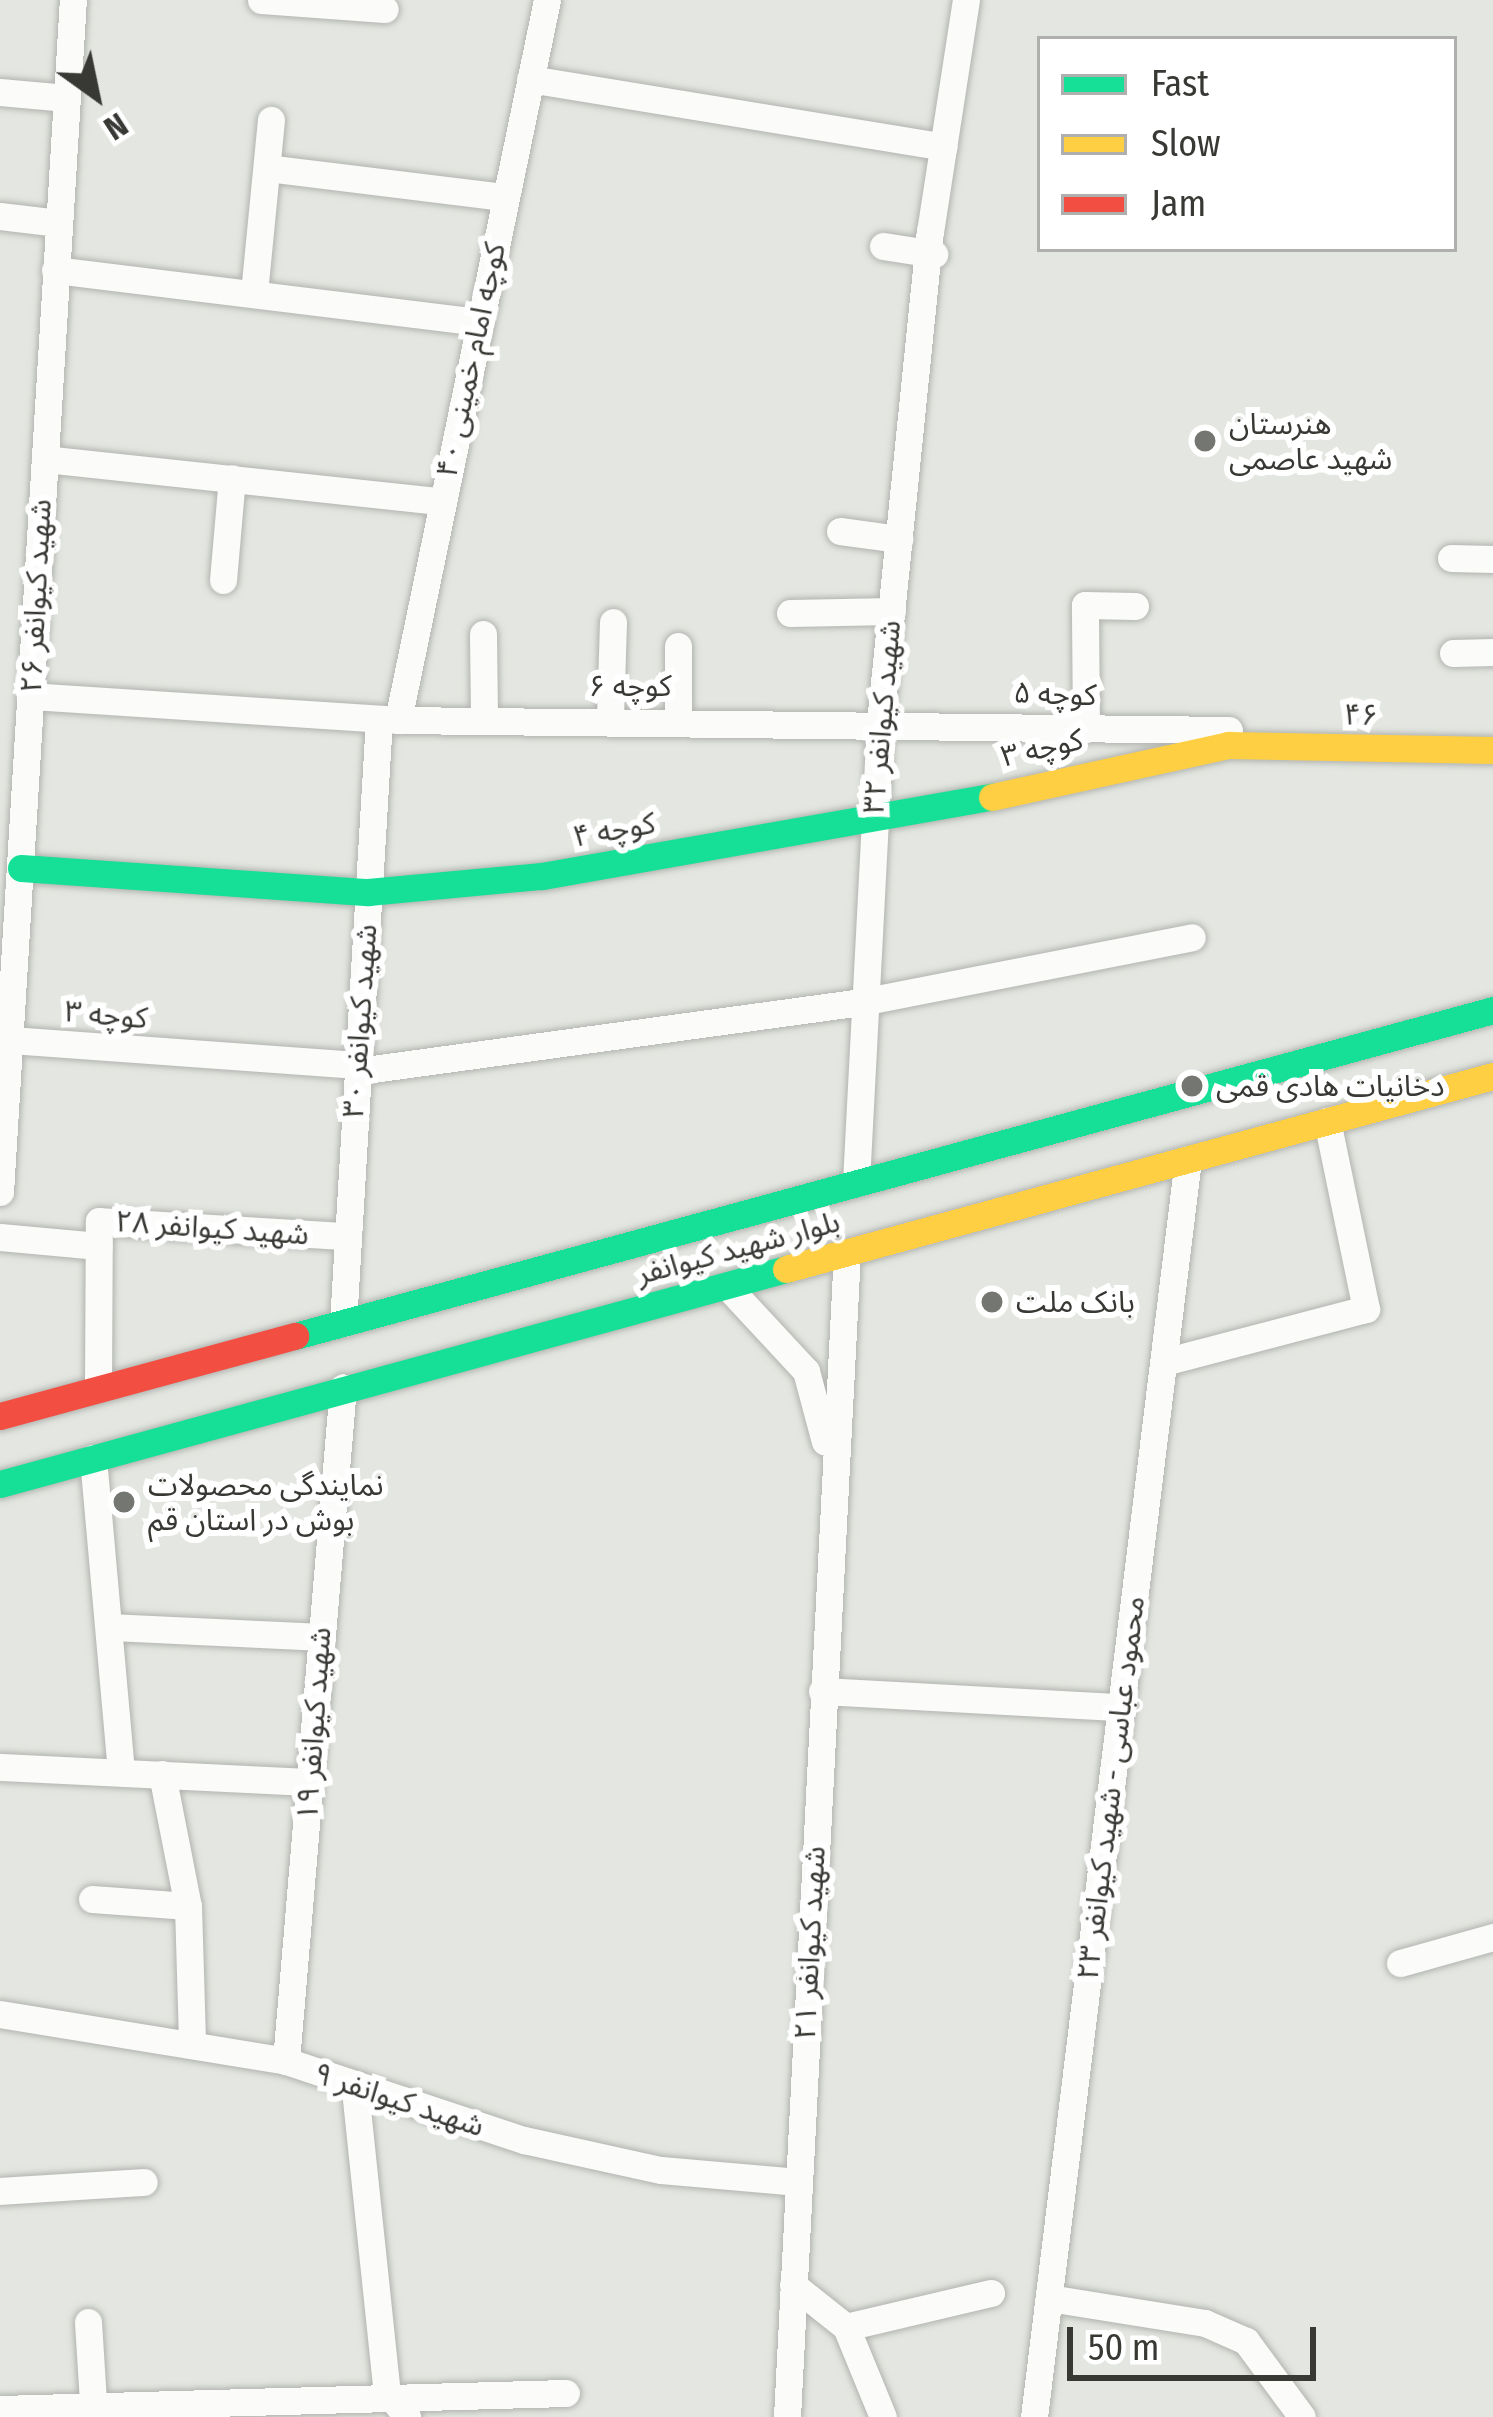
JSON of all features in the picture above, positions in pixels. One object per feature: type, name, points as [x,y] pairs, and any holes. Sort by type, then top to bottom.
[{"type":"main road","name":"کوچه ۳","points":[[871,823],[1173,741],[1229,738]]},
{"type":"main road","name":"۴۶","points":[[1229,738],[1493,749]]},
{"type":"main road","name":"کوچه ۴","points":[[368,892],[542,876],[871,823]]},
{"type":"main road","points":[[21,868],[368,892]]},
{"type":"main road","name":"بلوار شهید کیوانفر","points":[[0,1416],[1493,1010]]},
{"type":"main road","name":"بلوار شهید کیوانفر","points":[[0,1484],[1493,1076]]},
{"type":"street","name":"شهید کیوانفر ۲۶","points":[[0,1192],[73,0]]},
{"type":"street","points":[[261,0],[385,15]]},
{"type":"street","name":"کوچه امام خمینی ۴۰","points":[[388,719],[440,501],[547,0]]},
{"type":"street","name":"شهید کیوانفر ۳۲","points":[[856,1182],[871,823],[880,722],[943,147],[966,0]]},
{"type":"street","points":[[530,79],[943,147]]},
{"type":"street","points":[[0,92],[67,98]]},
{"type":"street","points":[[254,293],[271,120]]},
{"type":"street","points":[[267,168],[504,197]]},
{"type":"street","points":[[0,216],[58,223]]},
{"type":"street","points":[[883,246],[934,254]]},
{"type":"street","points":[[55,270],[479,322]]},
{"type":"street","points":[[44,458],[440,501]]},
{"type":"street","points":[[224,580],[232,478]]},
{"type":"street","points":[[840,531],[899,539]]},
{"type":"street","points":[[1451,558],[1493,559]]},
{"type":"street","points":[[1086,728],[1085,605],[1135,606]]},
{"type":"street","points":[[790,613],[892,611]]},
{"type":"street","points":[[610,718],[613,622]]},
{"type":"street","points":[[484,634],[484,719]]},
{"type":"street","points":[[678,646],[678,719]]},
{"type":"street","points":[[1453,653],[1493,652]]},
{"type":"street","name":"کوچه ۶","points":[[30,696],[388,719],[880,722]]},
{"type":"street","name":"شهید کیوانفر ۳۰","points":[[343,1323],[368,892],[388,719]]},
{"type":"street","name":"کوچه ۵","points":[[880,722],[1086,728],[1173,741]]},
{"type":"street","points":[[358,1068],[862,1002],[1192,937]]},
{"type":"street","name":"کوچه ۳","points":[[10,1040],[358,1068]]},
{"type":"street","points":[[1164,1362],[1366,1310],[1327,1121]]},
{"type":"street","name":"محمود عباسی - شهید کیوانفر ۲۳","points":[[1034,2417],[1188,1159]]},
{"type":"street","name":"شهید کیوانفر ۲۸","points":[[98,1387],[100,1221],[346,1236]]},
{"type":"street","points":[[0,1237],[99,1246]]},
{"type":"street","name":"شهید کیوانفر ۲۱","points":[[787,2417],[832,1469],[847,1254]]},
{"type":"street","points":[[727,1286],[806,1371],[832,1469]]},
{"type":"street","name":"شهید کیوانفر ۱۹","points":[[286,2061],[343,1387]]},
{"type":"street","points":[[93,1458],[121,1772]]},
{"type":"street","points":[[111,1627],[320,1637]]},
{"type":"street","points":[[822,1691],[1121,1707]]},
{"type":"street","points":[[0,1767],[310,1782]]},
{"type":"street","points":[[162,1774],[188,1906],[192,2043]]},
{"type":"street","points":[[92,1899],[188,1906]]},
{"type":"street","points":[[1400,1963],[1493,1937]]},
{"type":"street","name":"شهید کیوانفر ۹","points":[[0,2014],[286,2061],[356,2090],[661,2170],[798,2182]]},
{"type":"street","points":[[356,2090],[387,2392],[407,2417]]},
{"type":"street","points":[[0,2191],[144,2182]]},
{"type":"street","points":[[794,2285],[846,2327],[883,2417]]},
{"type":"street","points":[[846,2327],[992,2293]]},
{"type":"street","points":[[1049,2298],[1205,2323],[1246,2341],[1302,2417]]},
{"type":"street","points":[[88,2322],[92,2401]]},
{"type":"street","points":[[0,2409],[92,2401],[331,2406],[387,2392],[566,2393]]},
{"type":"traffic: fast","points":[[21,868],[368,892],[542,876],[992,797]]},
{"type":"traffic: fast","points":[[295,1336],[1493,1010]]},
{"type":"traffic: fast","points":[[0,1484],[786,1269]]},
{"type":"traffic: slow","points":[[992,797],[1228,745],[1493,750]]},
{"type":"traffic: slow","points":[[786,1269],[1493,1076]]},
{"type":"traffic: jam","points":[[0,1416],[295,1336]]},
{"type":"place","name":"هنرستان شهید عاصمی","points":[[1205,441]]},
{"type":"place","name":"دخانیات هادی قمی","points":[[1192,1086]]},
{"type":"place","name":"بانک ملت","points":[[992,1302]]},
{"type":"place","name":"نمایندگی محصولات بوش در استان قم","points":[[124,1502]]}]
